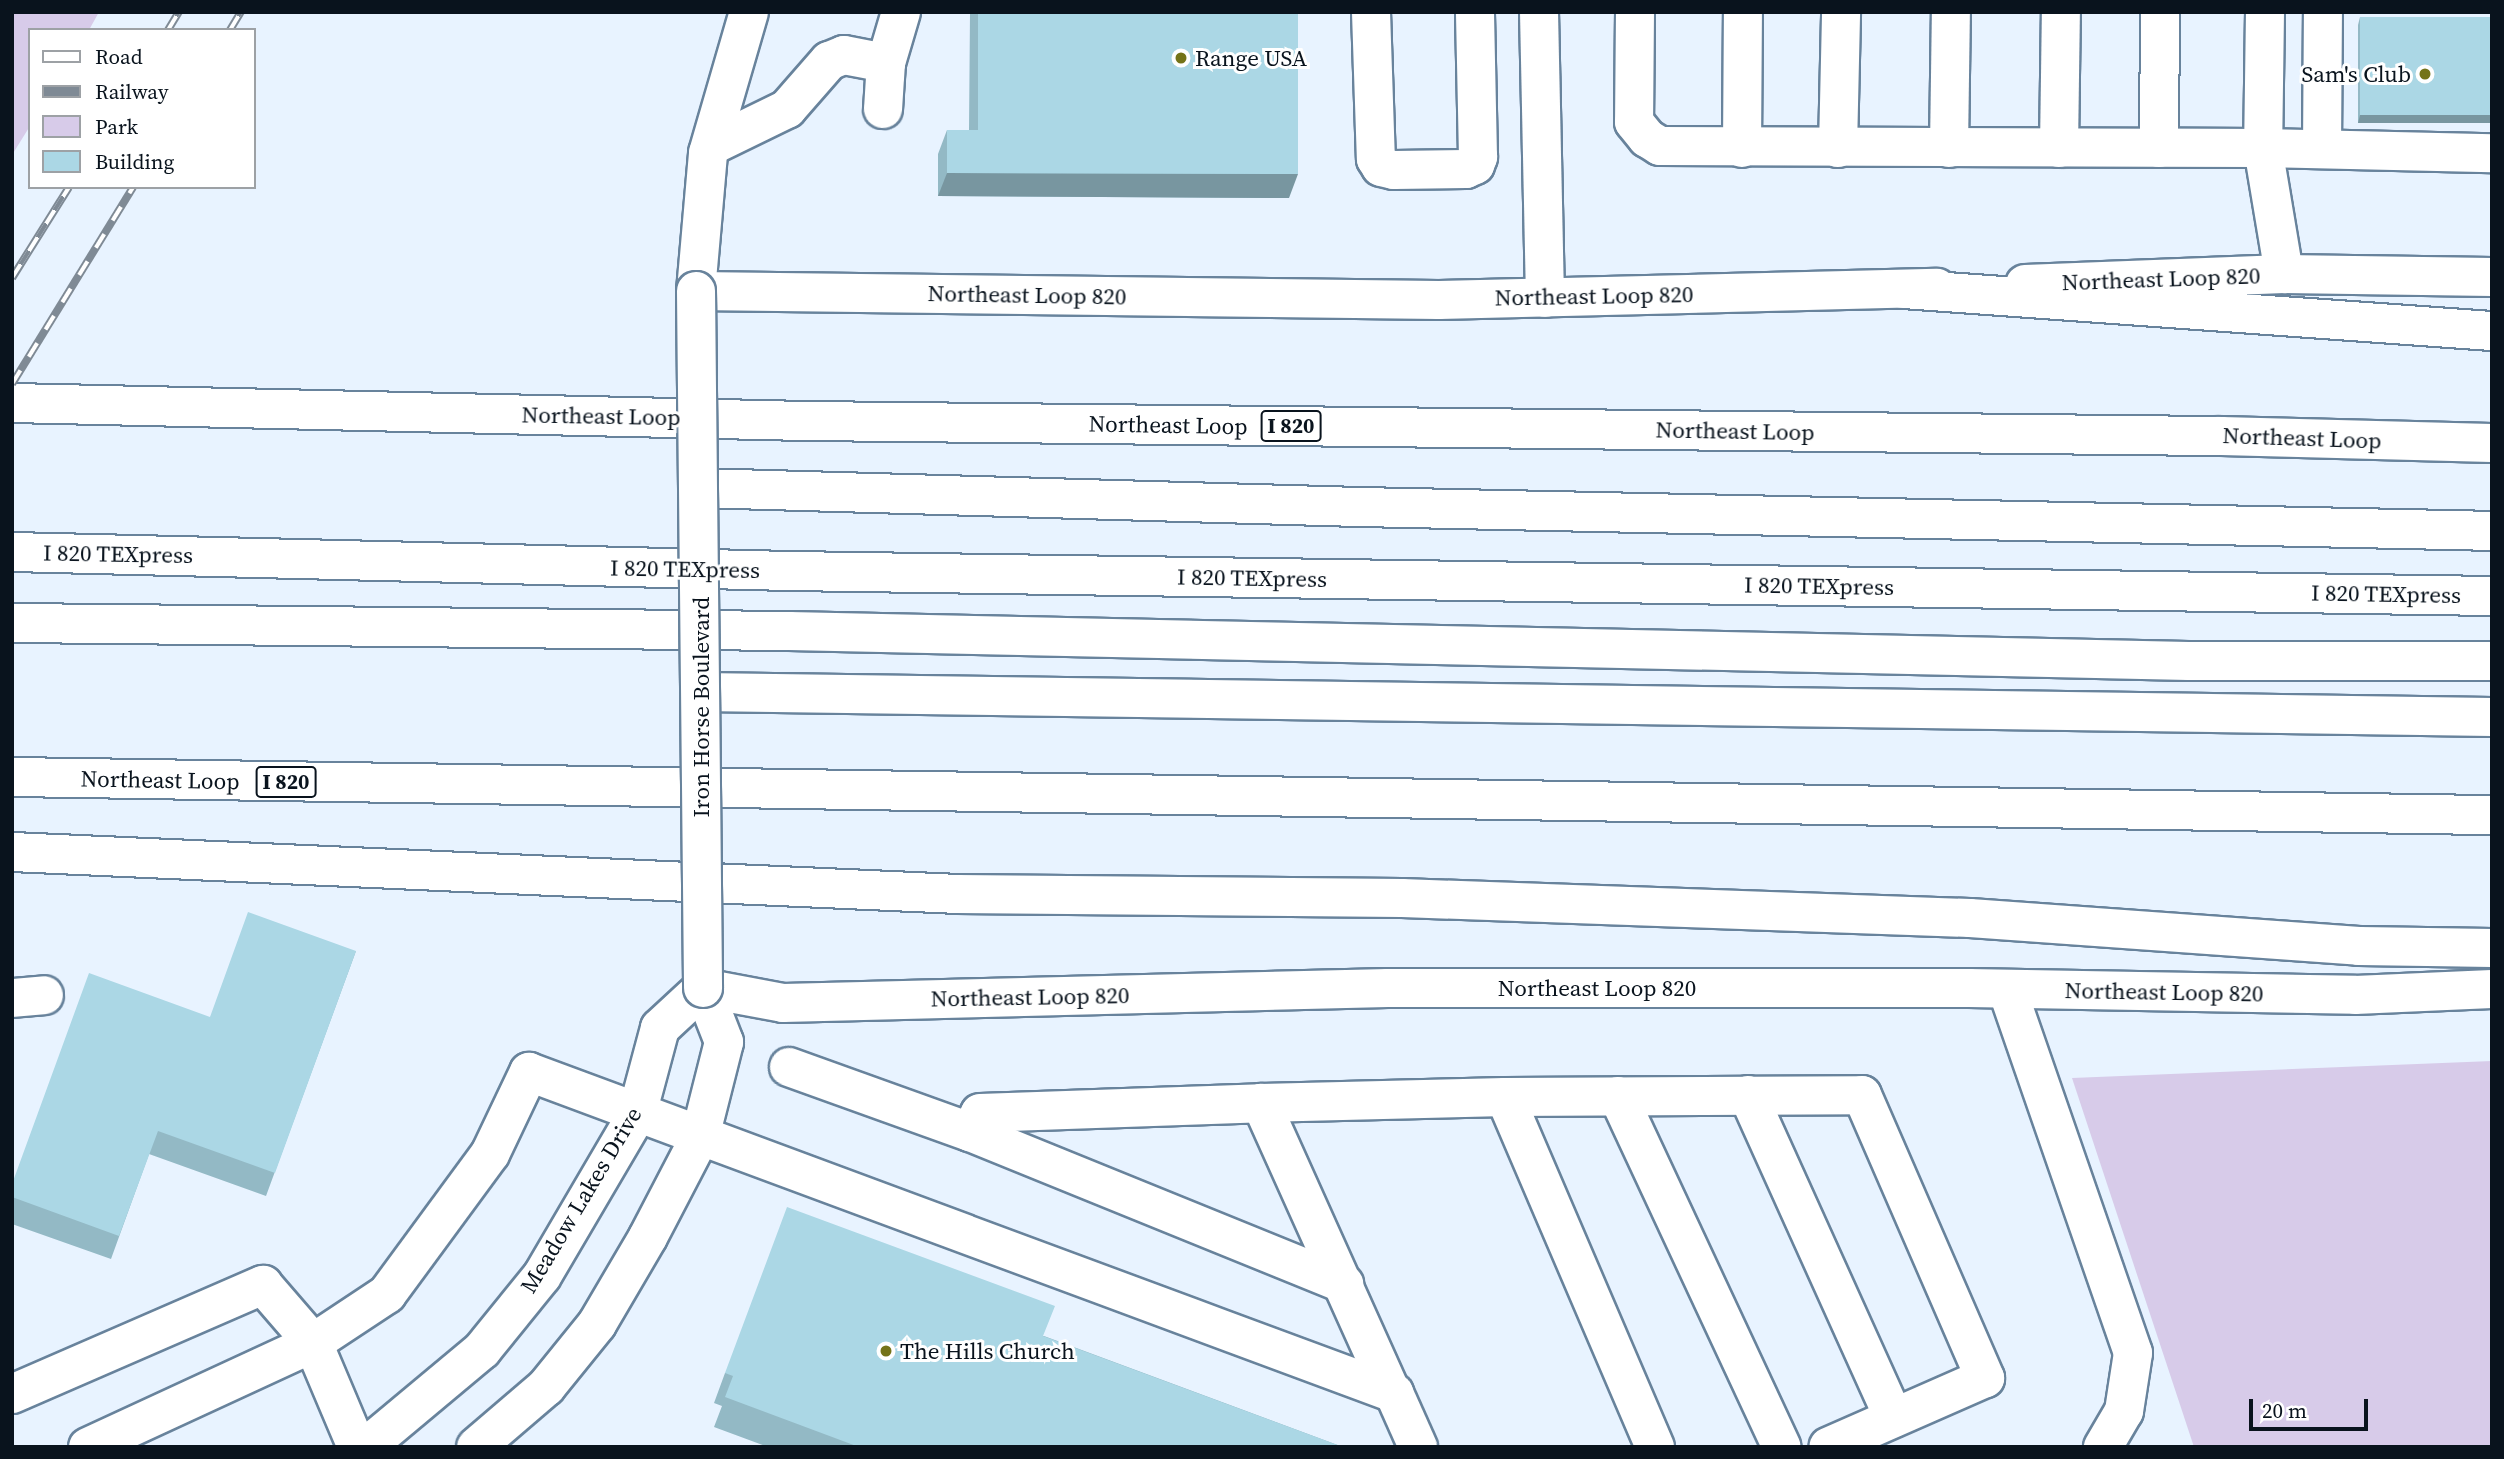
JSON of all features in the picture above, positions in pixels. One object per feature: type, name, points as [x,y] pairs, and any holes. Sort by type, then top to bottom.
[{"type":"main road","name":"Iron Horse Boulevard","points":[[703,988],[696,291],[708,153],[748,12]]},
{"type":"main road","points":[[883,110],[886,64],[901,12]]},
{"type":"main road","points":[[1371,12],[1376,159],[1381,167],[1394,170],[1466,169],[1475,165],[1478,157],[1475,12]]},
{"type":"main road","points":[[1539,12],[1545,298]]},
{"type":"main road","points":[[1635,12],[1634,122],[1647,138],[1660,146],[2263,148],[2492,153]]},
{"type":"main road","points":[[1742,148],[1743,12]]},
{"type":"main road","points":[[1838,148],[1841,12]]},
{"type":"main road","points":[[1949,148],[1951,12]]},
{"type":"main road","points":[[2059,148],[2061,12]]},
{"type":"main road","points":[[2159,148],[2160,12]]},
{"type":"main road","points":[[2265,12],[2263,148],[2284,274]]},
{"type":"main road","points":[[2322,149],[2323,12]]},
{"type":"main road","points":[[711,146],[787,109],[829,61],[844,55],[886,64]]},
{"type":"main road","name":"Northeast Loop 820","points":[[696,291],[1438,300],[1904,289],[2284,274],[2492,277]]},
{"type":"main road","points":[[1904,289],[2492,331]]},
{"type":"main road","name":"Northeast Loop","points":[[12,403],[806,421],[2221,436],[2492,443]]},
{"type":"main road","points":[[699,488],[861,494],[2492,531]]},
{"type":"main road","name":"I 820 TEXpress","points":[[12,552],[817,572],[2492,596]]},
{"type":"main road","points":[[12,623],[789,631],[2189,661],[2492,661]]},
{"type":"main road","points":[[701,692],[2492,717]]},
{"type":"main road","name":"Northeast Loop","points":[[12,777],[2492,816]]},
{"type":"main road","points":[[12,852],[957,894],[1402,898],[1970,918],[2359,946],[2492,948]]},
{"type":"main road","points":[[476,1447],[546,1387],[597,1324],[648,1237],[700,1137],[724,1042],[703,988]]},
{"type":"main road","name":"Northeast Loop 820","points":[[703,988],[783,1003],[1388,988],[2007,989],[2355,995],[2492,989]]},
{"type":"main road","name":"Meadow Lakes Drive","points":[[366,1447],[482,1350],[542,1276],[637,1114],[660,1028],[703,988]]},
{"type":"main road","points":[[2007,989],[2133,1353],[2124,1410],[2103,1447]]},
{"type":"main road","points":[[789,1066],[971,1132],[1344,1284]]},
{"type":"main road","points":[[88,1447],[313,1343],[387,1294],[490,1154],[529,1072],[1391,1392]]},
{"type":"main road","points":[[1618,1096],[1782,1447]]},
{"type":"main road","points":[[1748,1096],[1894,1418]]},
{"type":"main road","points":[[971,1132],[980,1113],[1505,1097],[1862,1096],[1985,1378],[1828,1447]]},
{"type":"main road","points":[[1505,1097],[1655,1447]]},
{"type":"main road","points":[[1261,1103],[1418,1447]]},
{"type":"main road","points":[[12,1394],[263,1285],[313,1343],[357,1447]]},
{"type":"green space","points":[[12,12],[99,12],[90,28],[28,28],[28,129],[12,155]]},
{"type":"green space","points":[[2492,1061],[2492,1447],[2194,1447],[2072,1078]]},
{"type":"building","points":[[978,12],[1298,12],[1298,174],[947,173],[947,130],[978,130]]},
{"type":"building","name":"Sam's Club","points":[[2360,17],[2492,17],[2492,115],[2360,115]]},
{"type":"building","points":[[248,912],[356,951],[275,1173],[158,1131],[119,1236],[12,1197],[12,1184],[89,973],[210,1017]]},
{"type":"building","name":"The Hills Church","points":[[787,1207],[1055,1306],[1043,1336],[1343,1447],[859,1447],[725,1397],[733,1376],[725,1373]]},
{"type":"railway","points":[[169,28],[179,12]]},
{"type":"railway","points":[[231,28],[241,12]]},
{"type":"railway","points":[[12,278],[68,189]]},
{"type":"railway","points":[[12,384],[132,189]]},
{"type":"place","name":"Range USA","points":[[1181,58]]},
{"type":"place","name":"Sam's Club","points":[[2425,74]]},
{"type":"place","name":"The Hills Church","points":[[886,1351]]}]
